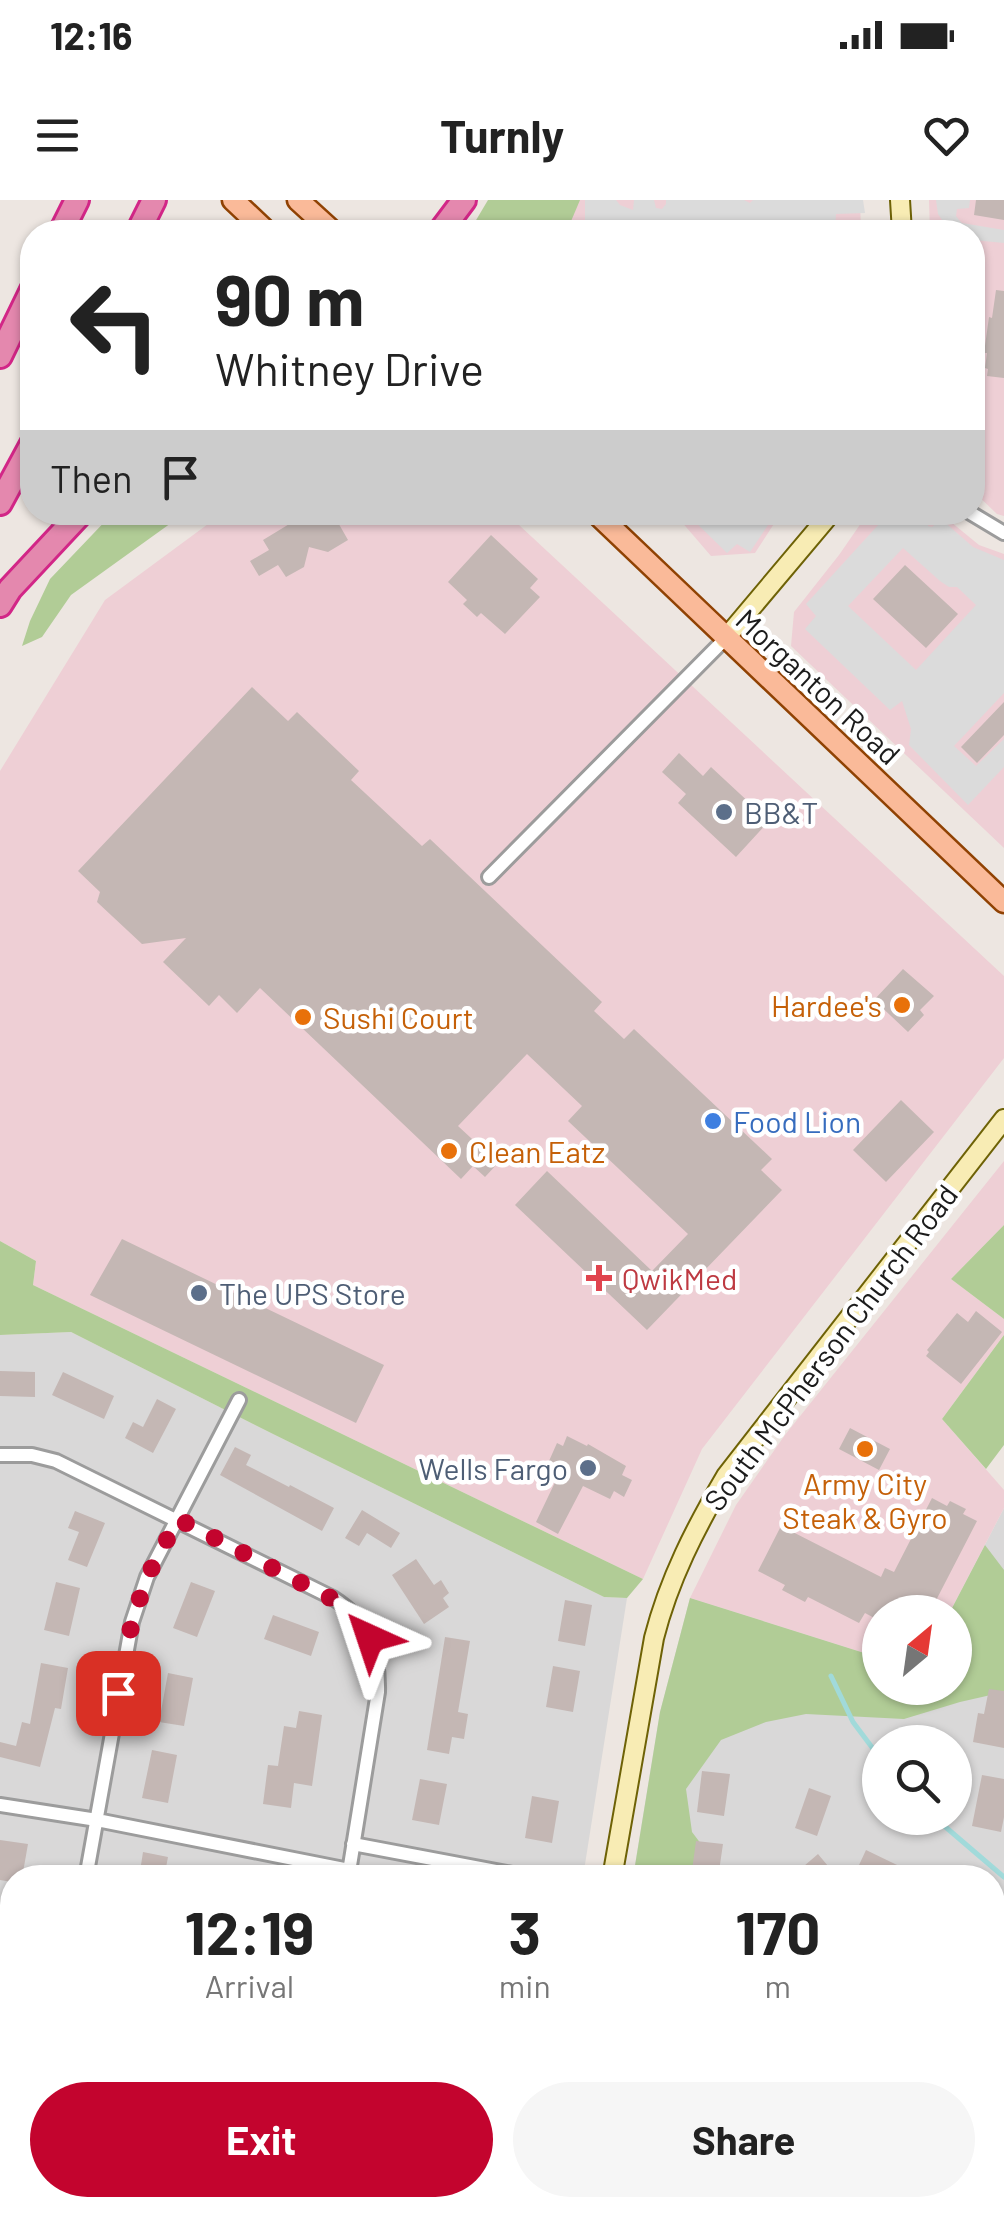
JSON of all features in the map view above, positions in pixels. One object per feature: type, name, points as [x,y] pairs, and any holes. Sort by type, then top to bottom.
[{"type":"highway","points":[[0,356],[20,315]]},
{"type":"highway","points":[[0,503],[20,466]]},
{"type":"highway","points":[[0,605],[70,525]]},
{"type":"main road","points":[[233,200],[254,220]]},
{"type":"main road","points":[[298,200],[319,220]]},
{"type":"main road","name":"Morganton Road","points":[[608,525],[1004,902]]},
{"type":"main road","points":[[725,639],[821,525]]},
{"type":"main road","name":"South McPherson Church Road","points":[[614,1865],[654,1638],[662,1605],[683,1554],[726,1476],[1004,1119]]},
{"type":"street","points":[[489,876],[725,639]]},
{"type":"street","points":[[88,1865],[132,1622],[147,1577],[239,1400]]},
{"type":"street","points":[[0,1455],[32,1455],[56,1461],[332,1598],[365,1628],[379,1669],[378,1692],[350,1865]]},
{"type":"street","points":[[0,1805],[96,1820],[306,1865]]},
{"type":"street","points":[[353,1844],[464,1865]]},
{"type":"shaded area","points":[[571,200],[860,200],[861,220],[569,220]]},
{"type":"shaded area","points":[[585,200],[616,200],[633,210],[634,200],[654,200],[656,208],[662,209],[666,200],[863,200],[865,213],[836,214],[836,220],[585,220]]},
{"type":"shaded area","points":[[929,200],[1004,200],[1004,516],[985,502],[985,220],[930,220]]},
{"type":"shaded area","points":[[936,200],[970,200],[969,208],[957,209],[959,220],[942,220]]},
{"type":"shaded area","points":[[985,227],[1004,230],[1004,243],[985,241]]},
{"type":"shaded area","points":[[207,525],[519,525],[1004,976],[1004,1058],[702,1449],[643,1579],[33,1285],[36,1261],[0,1241],[0,771],[105,600]]},
{"type":"shaded area","points":[[684,525],[773,525],[755,553],[711,556]]},
{"type":"shaded area","points":[[698,525],[768,525],[750,552],[737,544],[727,553]]},
{"type":"shaded area","points":[[860,525],[955,525],[979,545],[1004,554],[1004,848],[791,646],[794,612]]},
{"type":"shaded area","points":[[878,525],[948,525],[973,547],[1004,560],[1004,693],[954,746],[976,766],[1004,739],[1004,767],[968,805],[909,745],[911,729],[902,701],[890,710],[805,629],[816,616],[806,604]],"holes":[[[903,548],[949,587],[957,587],[976,605],[916,670],[848,606]]]},
{"type":"shaded area","points":[[1004,1161],[1004,1225],[951,1279],[1004,1319],[1004,1335],[942,1419],[1004,1490],[1004,1508],[959,1595],[862,1595],[862,1652],[690,1598],[736,1505],[785,1435]]},
{"type":"shaded area","points":[[71,1332],[604,1597],[627,1598],[585,1865],[0,1865],[0,1335]]},
{"type":"shaded area","points":[[1004,1508],[1004,1865],[635,1865],[660,1712],[690,1598],[862,1652],[862,1705],[972,1705],[972,1595],[959,1595]]},
{"type":"green space","points":[[488,200],[580,200],[572,220],[476,220]]},
{"type":"green space","points":[[102,525],[168,525],[71,595],[42,637],[22,646],[50,579]]},
{"type":"green space","points":[[1004,1225],[1004,1319],[951,1279]]},
{"type":"green space","points":[[0,1241],[36,1261],[33,1285],[643,1579],[627,1598],[604,1597],[71,1332],[0,1335]]},
{"type":"green space","points":[[1004,1335],[1004,1445],[986,1469],[942,1419]]},
{"type":"green space","points":[[985,1545],[1004,1570],[1004,1692],[972,1699],[972,1595],[959,1595]]},
{"type":"green space","points":[[690,1598],[862,1652],[862,1705],[950,1705],[904,1719],[806,1714],[766,1722],[721,1740],[686,1789],[692,1832],[717,1865],[635,1865],[660,1712]]},
{"type":"building","points":[[976,200],[1004,200],[1004,220],[974,215]]},
{"type":"building","points":[[996,290],[1004,291],[1004,378],[987,376],[985,368],[989,317],[992,318]]},
{"type":"building","points":[[288,525],[339,525],[348,540],[328,552],[309,547],[304,567],[286,577],[278,565],[259,576],[250,561],[269,550],[263,540]]},
{"type":"building","points":[[491,535],[538,579],[530,588],[540,597],[505,634],[481,613],[477,617],[463,604],[467,600],[448,582]]},
{"type":"building","points":[[905,565],[958,614],[926,648],[873,599]]},
{"type":"building","points":[[252,687],[288,721],[297,712],[359,771],[351,780],[422,846],[430,839],[602,1002],[594,1011],[624,1039],[634,1029],[772,1159],[761,1170],[782,1190],[647,1330],[515,1205],[547,1171],[652,1271],[688,1234],[568,1121],[582,1106],[527,1054],[458,1126],[498,1163],[485,1177],[473,1166],[461,1179],[260,988],[237,1013],[219,995],[209,1006],[163,962],[186,938],[142,944],[97,902],[100,892],[78,871]]},
{"type":"building","points":[[1004,702],[1004,735],[977,763],[961,747]]},
{"type":"building","name":"BB&T","points":[[679,753],[703,776],[711,767],[769,821],[736,857],[678,803],[686,794],[662,772]]},
{"type":"building","name":"Hardee's","points":[[903,969],[934,996],[920,1010],[924,1015],[908,1032],[874,1000]]},
{"type":"building","points":[[901,1100],[934,1132],[886,1182],[853,1150]]},
{"type":"building","points":[[122,1239],[384,1365],[356,1423],[90,1295]]},
{"type":"building","points":[[976,1311],[1002,1332],[961,1384],[926,1356],[927,1350],[957,1313],[968,1322]]},
{"type":"building","points":[[0,1371],[35,1372],[35,1397],[0,1396]]},
{"type":"building","points":[[63,1372],[114,1396],[104,1419],[52,1395]]},
{"type":"building","points":[[157,1399],[176,1409],[153,1453],[125,1438],[133,1422],[143,1427]]},
{"type":"building","name":"Army City Steak & Gyro","points":[[850,1428],[890,1449],[879,1470],[839,1449]]},
{"type":"building","name":"Wells Fargo","points":[[567,1436],[626,1466],[622,1475],[632,1480],[624,1497],[614,1491],[610,1499],[583,1486],[558,1534],[536,1522],[559,1474],[551,1470],[554,1463],[549,1461],[557,1443],[563,1446]]},
{"type":"building","points":[[235,1447],[251,1455],[246,1465],[334,1508],[322,1531],[220,1475]]},
{"type":"building","points":[[932,1498],[966,1509],[963,1514],[977,1521],[939,1595],[862,1595],[859,1623],[808,1597],[805,1602],[782,1590],[785,1585],[758,1571],[781,1526],[881,1577],[885,1568],[894,1572]]},
{"type":"building","points":[[362,1510],[400,1533],[391,1548],[367,1533],[359,1546],[345,1538]]},
{"type":"building","points":[[75,1511],[105,1523],[87,1567],[68,1560],[79,1532],[68,1528]]},
{"type":"building","points":[[416,1559],[434,1585],[441,1580],[449,1593],[443,1598],[449,1607],[424,1624],[392,1575]]},
{"type":"building","points":[[56,1582],[80,1588],[69,1636],[44,1630]]},
{"type":"building","points":[[191,1582],[215,1591],[197,1637],[173,1628]]},
{"type":"building","points":[[565,1600],[592,1605],[585,1646],[558,1641]]},
{"type":"building","points":[[273,1615],[319,1632],[311,1656],[264,1639]]},
{"type":"building","points":[[445,1637],[470,1641],[458,1712],[468,1714],[464,1739],[452,1737],[449,1754],[427,1750]]},
{"type":"building","points":[[41,1663],[68,1668],[61,1709],[55,1708],[40,1767],[0,1757],[0,1742],[16,1746],[22,1722],[30,1724]]},
{"type":"building","points":[[553,1666],[580,1671],[573,1712],[546,1707]]},
{"type":"building","points":[[168,1673],[193,1678],[184,1726],[159,1722]]},
{"type":"building","points":[[989,1689],[1004,1691],[1004,1748],[973,1742],[978,1713],[984,1714]]},
{"type":"building","points":[[299,1711],[322,1715],[312,1786],[294,1783],[291,1808],[263,1804],[268,1765],[278,1766],[284,1726],[296,1728]]},
{"type":"building","points":[[152,1750],[177,1755],[168,1803],[142,1798]]},
{"type":"building","points":[[702,1771],[730,1774],[724,1816],[697,1812]]},
{"type":"building","points":[[982,1775],[1004,1779],[1001,1832],[972,1826]]},
{"type":"building","points":[[420,1779],[447,1784],[439,1825],[412,1820]]},
{"type":"building","points":[[809,1788],[831,1796],[817,1836],[795,1828]]},
{"type":"building","points":[[532,1796],[559,1801],[552,1843],[525,1838]]},
{"type":"building","points":[[0,1840],[28,1844],[24,1865],[0,1865]]},
{"type":"building","points":[[696,1841],[723,1844],[720,1865],[693,1865]]},
{"type":"building","points":[[866,1850],[897,1865],[859,1865]]},
{"type":"building","points":[[143,1852],[168,1857],[166,1865],[141,1865]]},
{"type":"building","points":[[818,1854],[827,1865],[805,1865]]},
{"type":"waterway","points":[[831,1676],[862,1734]]},
{"type":"waterway","points":[[955,1835],[990,1865]]},
{"type":"place","name":"BB&T","points":[[724,812]]},
{"type":"place","name":"Hardee's","points":[[902,1005]]},
{"type":"place","name":"Sushi Court","points":[[303,1017]]},
{"type":"place","name":"Food Lion","points":[[713,1121]]},
{"type":"place","name":"Clean Eatz","points":[[449,1151]]},
{"type":"place","name":"QwikMed","points":[[599,1278]]},
{"type":"place","name":"The UPS Store","points":[[199,1293]]},
{"type":"place","name":"Army City Steak & Gyro","points":[[865,1449]]},
{"type":"place","name":"Wells Fargo","points":[[588,1468]]},
{"type":"route","points":[[118,1693],[132,1622],[147,1577],[178,1519],[342,1604],[370,1638]]}]
